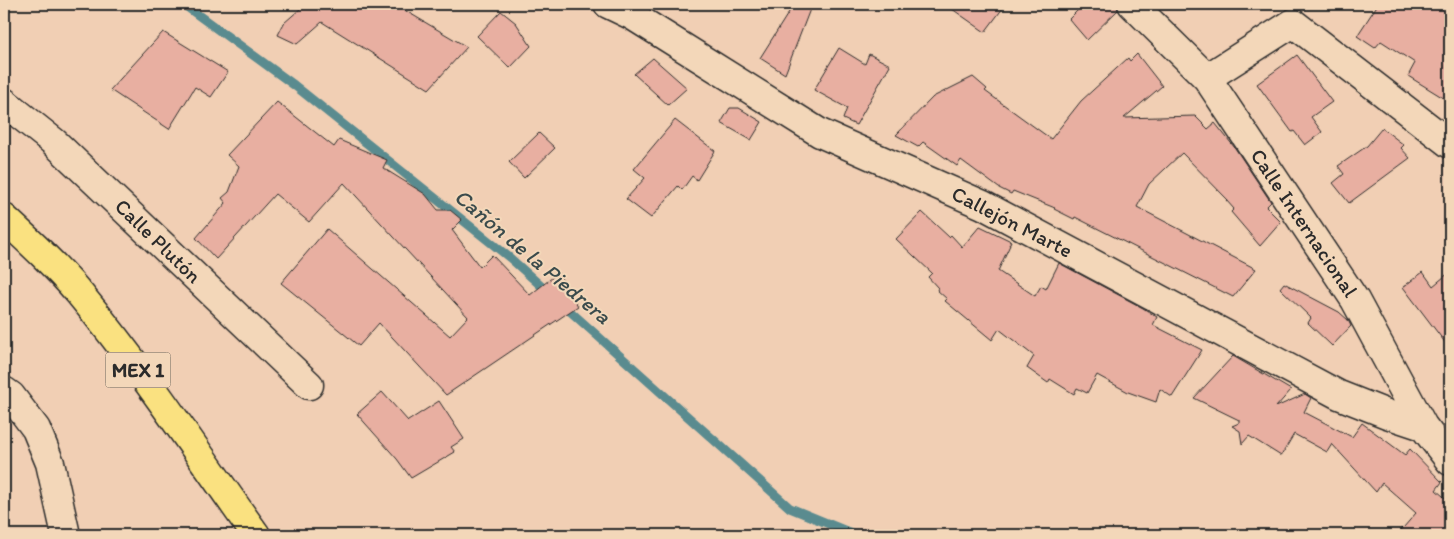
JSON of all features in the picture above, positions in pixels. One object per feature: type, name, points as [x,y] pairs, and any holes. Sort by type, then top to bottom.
[{"type":"main road","name":"MEX 1","points":[[4,218],[33,245],[77,292],[116,340],[256,535]]},
{"type":"street","name":"Callejón Marte","points":[[608,4],[633,16],[820,133],[983,205],[1339,395],[1423,426]]},
{"type":"street","name":"Calle Internacional","points":[[1132,4],[1207,78],[1355,300],[1423,426],[1450,461]]},
{"type":"street","points":[[1207,78],[1291,13],[1450,144]]},
{"type":"street","name":"Calle Plutón","points":[[4,102],[54,142],[310,385]]},
{"type":"street","points":[[4,391],[12,396],[36,429],[50,463],[66,535]]},
{"type":"building","points":[[293,4],[394,4],[467,47],[429,89],[322,22],[297,44],[278,35],[284,23],[300,9]]},
{"type":"building","points":[[794,4],[812,4],[785,74],[760,58]]},
{"type":"building","points":[[945,4],[1006,4],[985,32]]},
{"type":"building","points":[[1084,4],[1117,4],[1118,10],[1087,40],[1069,19]]},
{"type":"building","points":[[1378,4],[1436,4],[1450,14],[1450,102],[1408,76],[1415,63],[1381,41],[1375,48],[1357,36]]},
{"type":"building","points":[[501,11],[516,23],[531,46],[510,68],[477,36]]},
{"type":"building","points":[[163,32],[228,72],[211,97],[195,87],[169,129],[110,90]]},
{"type":"building","points":[[839,48],[865,64],[869,54],[890,65],[856,125],[843,119],[847,108],[814,90]]},
{"type":"building","points":[[1137,54],[1162,86],[1124,118],[1195,116],[1208,129],[1215,123],[1235,148],[1271,202],[1266,207],[1281,222],[1260,246],[1231,212],[1234,209],[1227,199],[1182,153],[1149,184],[1137,207],[1256,269],[1233,297],[1075,217],[1074,219],[1055,208],[1013,191],[1011,194],[999,188],[961,160],[957,166],[923,142],[918,147],[896,135],[933,97],[973,77],[987,89],[985,91],[1051,139],[1081,101],[1128,58],[1130,61]]},
{"type":"building","points":[[1297,55],[1332,102],[1311,117],[1322,132],[1305,145],[1294,131],[1292,132],[1257,84]]},
{"type":"building","points":[[653,58],[687,88],[668,105],[634,74]]},
{"type":"building","points":[[277,102],[334,147],[339,140],[387,160],[383,168],[425,194],[438,210],[450,210],[462,220],[452,230],[480,267],[492,255],[530,295],[558,273],[578,306],[446,395],[379,323],[359,346],[281,283],[327,229],[450,336],[468,317],[344,183],[309,222],[275,194],[216,259],[196,238],[226,203],[222,198],[229,192],[239,166],[227,155]]},
{"type":"building","points":[[730,108],[739,108],[762,122],[751,140],[721,123]]},
{"type":"building","points":[[675,120],[715,151],[697,180],[692,176],[682,190],[678,186],[651,218],[626,199],[645,178],[634,169]]},
{"type":"building","points":[[1382,128],[1404,145],[1401,148],[1410,158],[1349,203],[1333,183],[1344,174],[1338,166],[1367,146]]},
{"type":"building","points":[[539,133],[555,148],[524,178],[509,162]]},
{"type":"building","points":[[922,212],[949,237],[951,235],[962,247],[980,226],[1011,241],[998,271],[1035,296],[1041,286],[1046,289],[1059,263],[1143,308],[1157,317],[1153,325],[1202,350],[1172,397],[1160,389],[1156,402],[1128,392],[1097,375],[1087,393],[1077,388],[1074,394],[1050,379],[1048,383],[1027,368],[1034,356],[999,329],[992,340],[945,301],[947,299],[937,290],[938,288],[928,277],[932,273],[896,239]]},
{"type":"building","points":[[1423,272],[1433,286],[1450,272],[1450,349],[1403,287]]},
{"type":"building","points":[[1284,283],[1339,312],[1348,320],[1351,326],[1332,346],[1308,323],[1311,318],[1280,288]]},
{"type":"building","points":[[1233,356],[1291,390],[1276,407],[1305,394],[1311,398],[1304,412],[1352,437],[1362,423],[1405,455],[1410,449],[1442,482],[1436,490],[1450,502],[1450,535],[1397,535],[1416,513],[1382,483],[1376,492],[1332,444],[1327,452],[1294,434],[1281,456],[1249,436],[1242,444],[1240,431],[1232,426],[1239,423],[1239,420],[1194,398]]},
{"type":"building","points":[[382,392],[408,421],[439,401],[464,439],[451,447],[455,452],[411,478],[397,459],[357,414]]},
{"type":"waterway","name":"Cañón de la Piedrera","points":[[183,4],[294,85],[510,258],[550,294]]},
{"type":"waterway","name":"Cañón de la Piedrera","points":[[562,304],[790,508],[856,535]]}]
